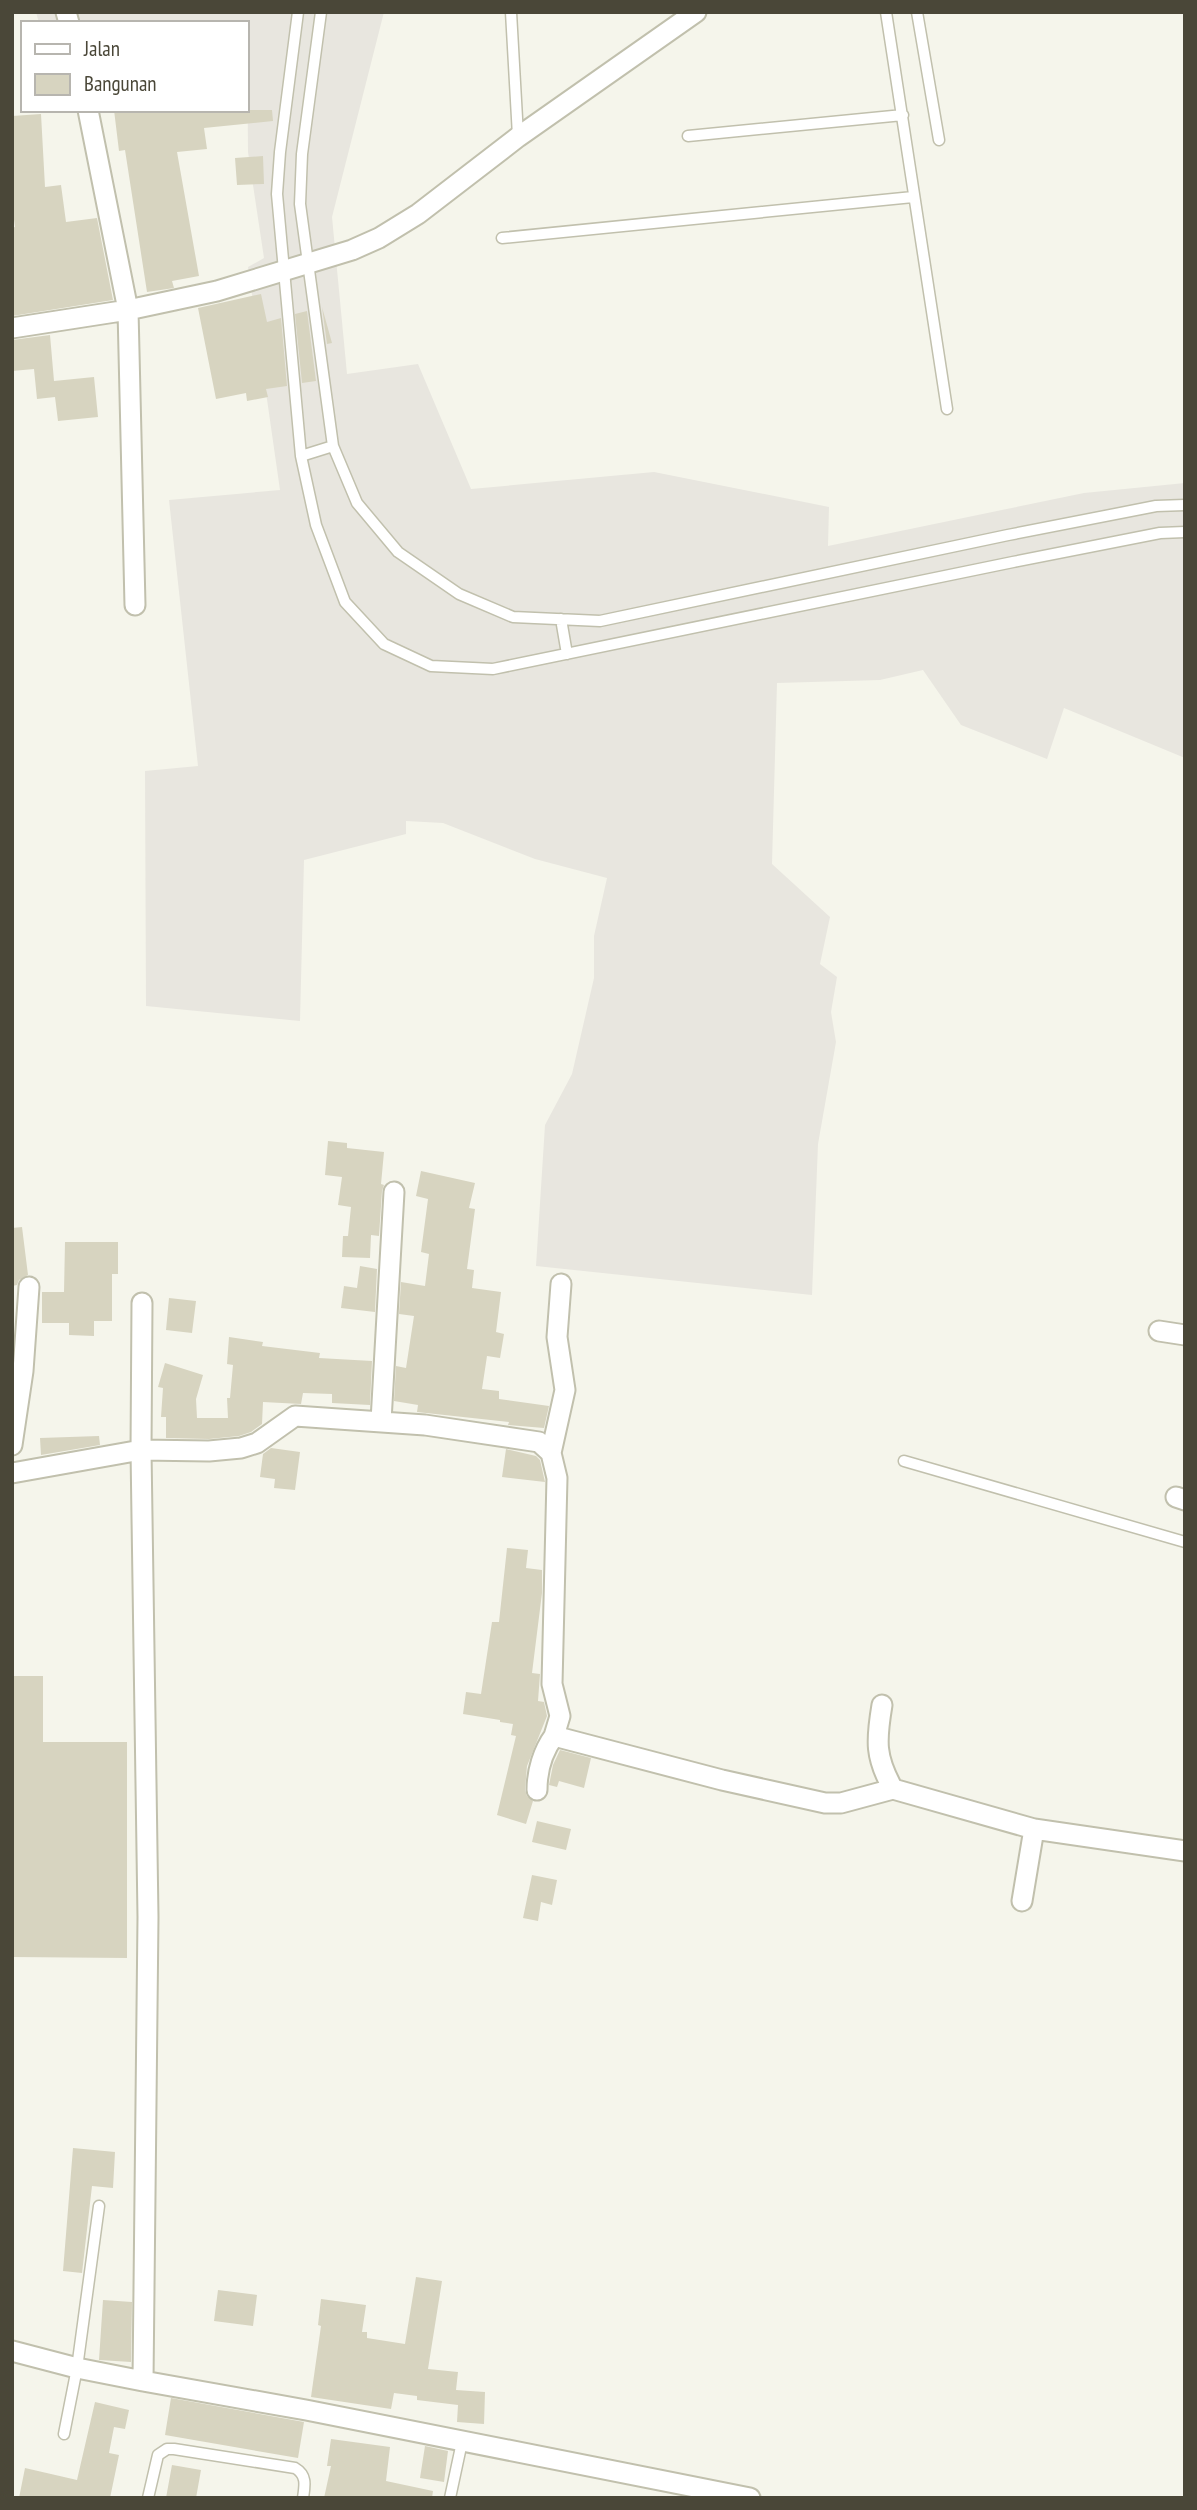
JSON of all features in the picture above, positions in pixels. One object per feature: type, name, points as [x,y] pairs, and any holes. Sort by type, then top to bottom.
[{"type":"street","points":[[12,328],[128,310],[217,291],[352,250],[418,214],[518,137],[696,12]]},
{"type":"street","points":[[88,112],[128,310],[135,605]]},
{"type":"street","points":[[381,1421],[394,1192]]},
{"type":"street","points":[[537,1790],[537,1779],[546,1748],[554,1735],[559,1716],[552,1684],[557,1478],[551,1453],[565,1390],[557,1337],[561,1284]]},
{"type":"street","points":[[12,1445],[23,1371],[29,1287]]},
{"type":"street","points":[[142,1303],[141,1450],[148,1917],[144,2381]]},
{"type":"street","points":[[1160,1331],[1185,1335]]},
{"type":"street","points":[[12,1473],[141,1450],[209,1451],[240,1448],[257,1443],[295,1416],[381,1421],[525,1439],[539,1442],[551,1453]]},
{"type":"street","points":[[882,1705],[876,1738],[878,1755],[892,1789]]},
{"type":"street","points":[[554,1735],[722,1780],[825,1803],[841,1803],[892,1789],[1034,1829],[1185,1851]]},
{"type":"street","points":[[1022,1901],[1034,1829]]},
{"type":"street","points":[[12,2351],[77,2368],[306,2410],[750,2498]]},
{"type":"lane","points":[[298,12],[277,194],[301,456],[316,525],[345,601],[384,644],[431,666],[493,669],[1013,562],[1160,533],[1185,532]]},
{"type":"lane","points":[[321,12],[300,204],[332,446],[357,503],[398,552],[459,594],[513,617],[600,621],[1008,535],[1156,506],[1185,505]]},
{"type":"lane","points":[[511,12],[518,137]]},
{"type":"lane","points":[[886,12],[947,409]]},
{"type":"lane","points":[[916,12],[939,140]]},
{"type":"lane","points":[[688,136],[903,115]]},
{"type":"lane","points":[[502,238],[913,197]]},
{"type":"lane","points":[[301,456],[332,446]]},
{"type":"lane","points":[[561,619],[567,654]]},
{"type":"lane","points":[[904,1461],[1185,1542]]},
{"type":"lane","points":[[64,2434],[77,2368],[99,2206]]},
{"type":"lane","points":[[450,2498],[461,2442]]},
{"type":"lane","points":[[148,2498],[158,2455],[166,2449],[174,2449],[295,2468],[304,2476],[303,2498]]},
{"type":"shaded area","points":[[36,12],[384,12],[332,217],[347,374],[418,364],[471,489],[654,472],[829,507],[828,546],[1084,493],[1185,483],[1185,758],[1064,708],[1047,759],[961,725],[923,670],[880,680],[777,683],[772,864],[830,917],[820,964],[837,977],[831,1012],[836,1042],[818,1144],[812,1295],[536,1266],[545,1125],[572,1074],[594,978],[594,936],[607,878],[535,859],[443,823],[406,821],[406,834],[304,860],[300,1021],[146,1006],[145,771],[198,766],[169,500],[280,490],[248,267],[264,258],[248,152],[248,21],[38,21]]},
{"type":"building","points":[[272,110],[273,121],[204,128],[207,149],[177,152],[199,276],[172,281],[174,288],[147,292],[125,150],[119,151],[114,112]]},
{"type":"building","points":[[41,114],[45,187],[61,185],[66,222],[97,218],[113,300],[12,316],[12,228],[15,227],[12,204],[12,116]]},
{"type":"building","points":[[263,156],[264,184],[237,185],[235,158]]},
{"type":"building","points":[[261,294],[267,322],[281,318],[287,386],[266,389],[268,397],[247,401],[246,393],[216,399],[198,308]]},
{"type":"building","points":[[322,307],[332,343],[327,344]]},
{"type":"building","points":[[307,311],[316,381],[302,383],[295,314]]},
{"type":"building","points":[[50,335],[54,381],[94,377],[98,417],[58,421],[55,397],[37,399],[34,369],[12,371],[12,340]]},
{"type":"building","points":[[328,1141],[347,1143],[347,1148],[384,1152],[379,1236],[371,1235],[370,1258],[342,1257],[343,1236],[348,1236],[351,1207],[338,1205],[342,1177],[325,1175]]},
{"type":"building","points":[[421,1171],[475,1183],[469,1208],[475,1209],[467,1269],[474,1270],[472,1288],[501,1292],[496,1332],[504,1334],[500,1358],[487,1356],[482,1389],[499,1391],[499,1399],[549,1406],[544,1428],[417,1412],[418,1405],[394,1401],[396,1366],[406,1368],[414,1316],[399,1314],[401,1282],[425,1286],[429,1254],[421,1252],[428,1199],[416,1196]]},
{"type":"building","points":[[22,1227],[28,1275],[12,1286],[12,1228]]},
{"type":"building","points":[[65,1242],[118,1242],[118,1274],[112,1274],[112,1321],[94,1321],[94,1336],[69,1335],[69,1323],[42,1323],[42,1292],[64,1292]]},
{"type":"building","points":[[360,1266],[377,1269],[375,1312],[341,1308],[344,1286],[357,1288]]},
{"type":"building","points":[[169,1298],[196,1301],[192,1333],[166,1330]]},
{"type":"building","points":[[229,1337],[263,1342],[262,1346],[320,1353],[319,1358],[372,1361],[370,1405],[332,1403],[332,1394],[303,1393],[301,1404],[263,1402],[262,1424],[239,1436],[209,1439],[166,1438],[166,1417],[161,1417],[163,1388],[158,1387],[165,1363],[203,1375],[196,1399],[197,1418],[228,1418],[227,1398],[230,1398],[233,1365],[227,1364]]},
{"type":"building","points":[[99,1436],[100,1445],[41,1455],[40,1438]]},
{"type":"building","points":[[271,1448],[300,1452],[295,1490],[274,1488],[275,1479],[260,1477],[263,1454]]},
{"type":"building","points":[[506,1449],[536,1456],[540,1460],[545,1482],[502,1477]]},
{"type":"building","points":[[507,1548],[528,1550],[526,1568],[542,1570],[542,1593],[532,1673],[540,1674],[538,1701],[544,1702],[547,1716],[527,1766],[525,1790],[533,1801],[526,1824],[497,1815],[516,1736],[511,1735],[513,1724],[463,1714],[466,1692],[481,1694],[492,1622],[499,1622]]},
{"type":"building","points":[[12,1676],[43,1676],[43,1742],[127,1742],[127,1958],[12,1957]]},
{"type":"building","points":[[560,1750],[591,1758],[584,1788],[559,1781],[557,1787],[549,1785],[553,1765]]},
{"type":"building","points":[[537,1821],[571,1829],[566,1850],[532,1842]]},
{"type":"building","points":[[532,1875],[557,1880],[552,1905],[541,1902],[538,1921],[523,1918]]},
{"type":"building","points":[[73,2148],[115,2152],[113,2188],[92,2186],[82,2273],[63,2271]]},
{"type":"building","points":[[416,2277],[442,2281],[428,2369],[458,2372],[456,2390],[485,2392],[484,2424],[457,2422],[458,2405],[417,2400],[417,2396],[394,2393],[391,2409],[311,2397],[321,2326],[318,2325],[321,2299],[366,2305],[362,2332],[367,2332],[367,2338],[405,2344]]},
{"type":"building","points":[[218,2290],[257,2295],[253,2326],[214,2321]]},
{"type":"building","points":[[103,2300],[132,2302],[131,2362],[99,2360]]},
{"type":"building","points":[[171,2398],[304,2422],[298,2458],[165,2435]]},
{"type":"building","points":[[95,2402],[129,2410],[125,2429],[114,2427],[109,2453],[119,2455],[110,2498],[19,2498],[25,2468],[77,2480]]},
{"type":"building","points":[[331,2439],[390,2447],[386,2481],[433,2491],[432,2498],[324,2498],[331,2466],[327,2466]]},
{"type":"building","points":[[425,2446],[448,2451],[444,2482],[420,2478]]},
{"type":"building","points":[[172,2465],[201,2470],[196,2498],[166,2498]]}]
